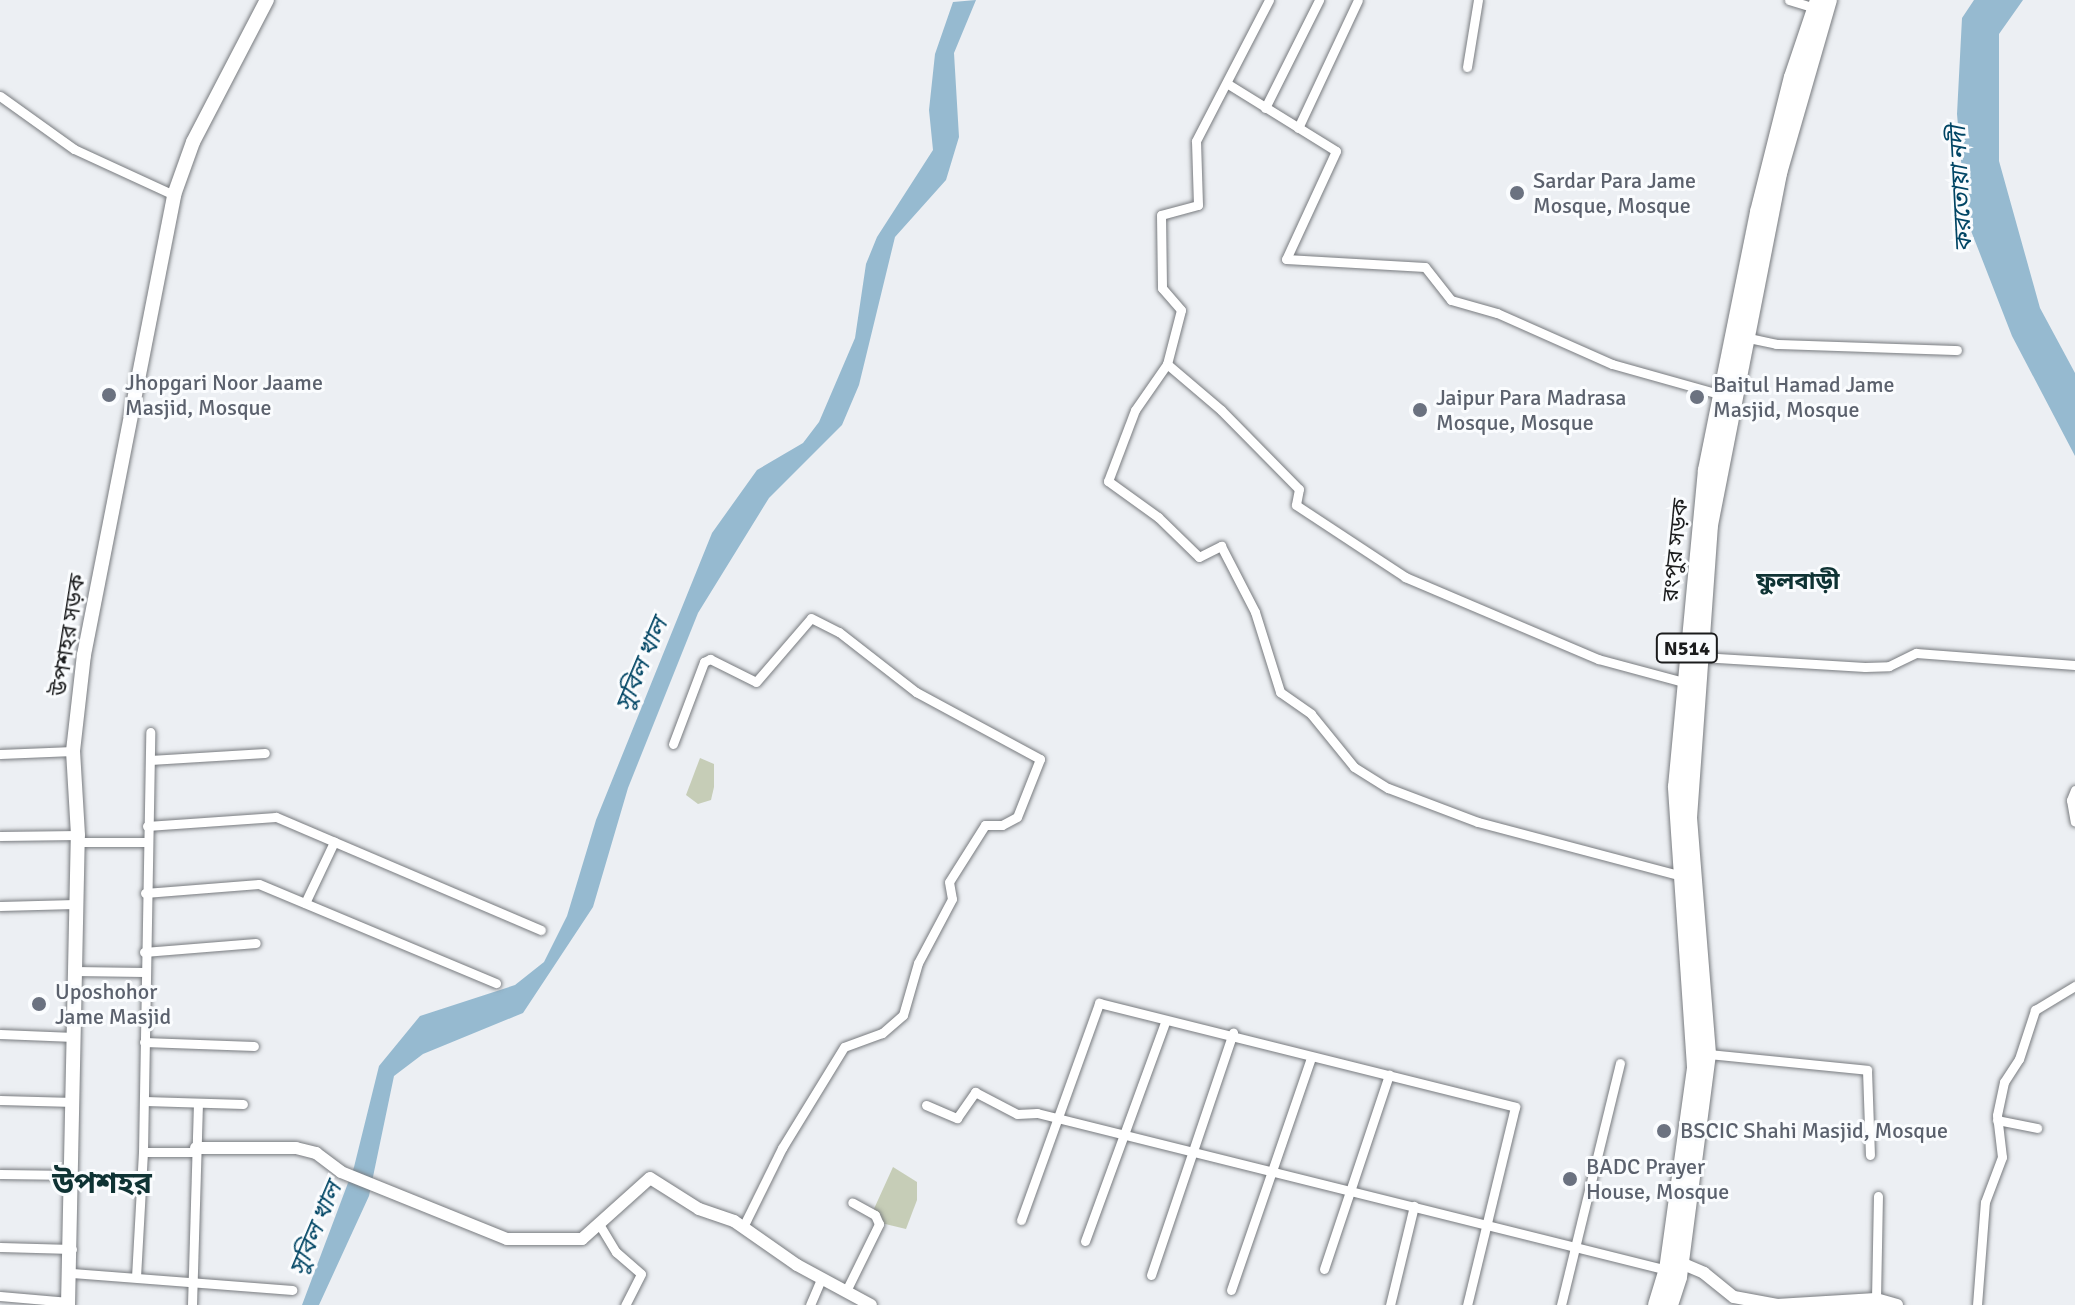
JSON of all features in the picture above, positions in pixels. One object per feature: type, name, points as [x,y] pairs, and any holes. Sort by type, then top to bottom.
[{"type":"highway","name":"রংপুর সড়ক","points":[[1656,1305],[1674,1267],[1708,1054],[1689,818],[1710,525],[1744,337],[1779,173],[1821,3]]},
{"type":"highway","name":"রংপুর সড়ক","points":[[1670,1305],[1695,1067],[1679,875],[1676,787],[1684,682],[1719,394],[1792,77],[1821,3]]},
{"type":"main road","name":"উপশহর সড়ক","points":[[68,1303],[72,1273],[78,839],[73,751],[84,655],[174,195],[206,115],[267,0]]},
{"type":"street","points":[[1269,0],[1196,141],[1198,205],[1161,215],[1162,288],[1181,310],[1167,364],[1135,410],[1108,481],[1158,517],[1199,557],[1221,546],[1255,612],[1280,692],[1311,714],[1354,767],[1388,788],[1478,822],[1679,875]]},
{"type":"street","points":[[1265,108],[1319,0]]},
{"type":"street","points":[[1298,128],[1358,0]]},
{"type":"street","points":[[1467,67],[1478,0]]},
{"type":"street","points":[[1789,0],[1821,3]]},
{"type":"street","points":[[1228,84],[1336,151],[1286,259],[1425,267],[1451,300],[1497,313],[1612,364],[1719,394]]},
{"type":"street","points":[[0,96],[74,149],[174,195]]},
{"type":"street","points":[[1744,337],[1776,344],[1957,350]]},
{"type":"street","points":[[1167,364],[1221,410],[1299,489],[1296,505],[1405,577],[1598,659],[1684,682]]},
{"type":"street","points":[[673,744],[704,662],[710,659],[756,682],[811,618],[839,632],[916,692],[1040,759],[1017,817],[1012,823],[985,825],[949,882],[952,899],[918,963],[903,1015],[882,1033],[844,1047],[782,1148],[743,1227]]},
{"type":"street","points":[[1701,657],[1865,667],[1889,666],[1916,653],[2075,665]]},
{"type":"street","points":[[136,1277],[145,1101],[144,952],[150,732]]},
{"type":"street","points":[[0,754],[73,751]]},
{"type":"street","points":[[150,760],[265,753]]},
{"type":"street","points":[[2075,790],[2071,800],[2075,822]]},
{"type":"street","points":[[147,826],[276,817],[541,930]]},
{"type":"street","points":[[0,836],[147,842]]},
{"type":"street","points":[[305,903],[334,842]]},
{"type":"street","points":[[145,893],[259,884],[496,983]]},
{"type":"street","points":[[0,906],[75,904]]},
{"type":"street","points":[[144,952],[256,943]]},
{"type":"street","points":[[74,971],[144,972]]},
{"type":"street","points":[[1977,1305],[1985,1202],[2002,1157],[1997,1120],[2004,1082],[2019,1059],[2035,1010],[2075,986]]},
{"type":"street","points":[[1021,1220],[1099,1003],[1233,1033],[1311,1058],[1515,1107],[1467,1305]]},
{"type":"street","points":[[1085,1241],[1166,1020]]},
{"type":"street","points":[[1151,1275],[1233,1033]]},
{"type":"street","points":[[0,1034],[74,1037]]},
{"type":"street","points":[[144,1042],[254,1046]]},
{"type":"street","points":[[1708,1054],[1867,1070],[1870,1155]]},
{"type":"street","points":[[1231,1290],[1269,1171],[1311,1058]]},
{"type":"street","points":[[1561,1305],[1620,1063]]},
{"type":"street","points":[[1324,1269],[1347,1191],[1389,1075]]},
{"type":"street","points":[[926,1105],[957,1118],[975,1092],[1017,1114],[1037,1113],[1576,1246],[1704,1273],[1734,1297],[1777,1305],[1876,1299],[1897,1305]]},
{"type":"street","points":[[0,1100],[74,1102]]},
{"type":"street","points":[[145,1101],[243,1104]]},
{"type":"street","points":[[192,1305],[198,1103]]},
{"type":"street","points":[[1997,1120],[2037,1128]]},
{"type":"street","points":[[143,1152],[296,1148],[316,1153],[341,1172],[507,1239],[582,1239],[650,1178],[699,1209],[743,1227],[871,1305]]},
{"type":"street","points":[[0,1174],[74,1175]]},
{"type":"street","points":[[1876,1299],[1878,1196]]},
{"type":"street","points":[[846,1291],[879,1224],[875,1215],[852,1202]]},
{"type":"street","points":[[1390,1305],[1414,1206]]},
{"type":"street","points":[[599,1224],[616,1252],[641,1274],[625,1305]]},
{"type":"street","points":[[0,1247],[72,1249]]},
{"type":"street","points":[[72,1273],[292,1290]]},
{"type":"street","points":[[810,1305],[822,1277]]},
{"type":"street","points":[[0,1296],[68,1303]]},
{"type":"green space","points":[[700,758],[714,764],[714,787],[711,800],[698,804],[686,795]]},
{"type":"green space","points":[[893,1167],[917,1182],[917,1200],[906,1229],[881,1223],[873,1211]]},
{"type":"water","points":[[976,0],[954,53],[959,137],[946,180],[895,237],[859,385],[842,425],[769,498],[698,613],[628,788],[593,907],[523,1013],[423,1054],[394,1076],[369,1196],[319,1305],[302,1305],[354,1167],[379,1066],[420,1016],[515,985],[544,962],[567,916],[596,820],[712,533],[757,470],[803,443],[819,422],[855,338],[866,264],[877,237],[933,150],[929,110],[935,54],[953,2]]},
{"type":"water","points":[[1974,0],[2023,0],[1999,34],[1999,161],[2040,308],[2075,373],[2075,456],[2012,336],[1966,218],[1957,114],[1962,18]]},
{"type":"place","name":"Sardar Para Jame Mosque, Mosque","points":[[1517,193]]},
{"type":"place","name":"Jhopgari Noor Jaame Masjid, Mosque","points":[[109,395]]},
{"type":"place","name":"Baitul Hamad Jame Masjid, Mosque","points":[[1697,397]]},
{"type":"place","name":"Jaipur Para Madrasa Mosque, Mosque","points":[[1420,410]]},
{"type":"place","name":"Uposhohor Jame Masjid","points":[[39,1004]]},
{"type":"place","name":"BSCIC Shahi Masjid, Mosque","points":[[1664,1131]]},
{"type":"place","name":"BADC Prayer House, Mosque","points":[[1570,1179]]},
{"type":"district","name":"ফুলবাড়ী","points":[[1798,582]]},
{"type":"district","name":"উপশহর","points":[[102,1184]]},
{"type":"water label","name":"করতোয়া নদী","points":[[1961,189]]},
{"type":"water label","name":"সুবিল খাল","points":[[642,665]]},
{"type":"water label","name":"সুবিল খাল","points":[[316,1229]]}]
